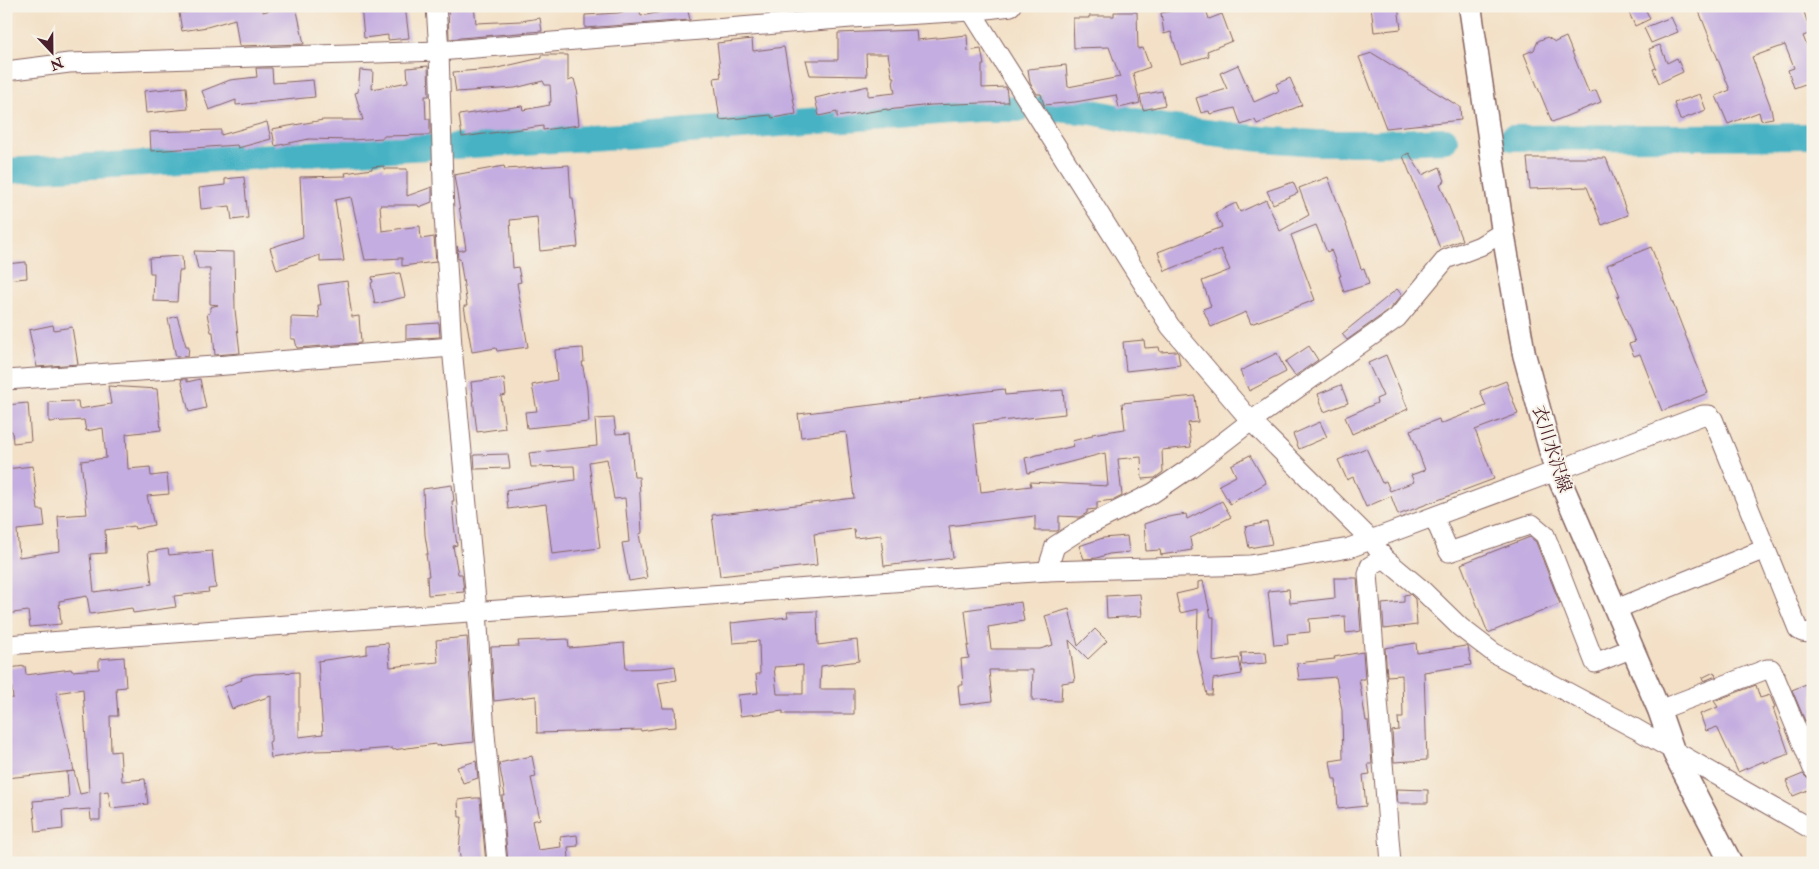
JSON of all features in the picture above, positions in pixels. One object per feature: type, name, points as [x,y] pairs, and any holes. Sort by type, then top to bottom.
[{"type":"main road","name":"衣川水沢線","points":[[1470,6],[1503,232],[1524,354],[1556,471],[1659,710],[1674,753],[1731,863]]},
{"type":"street","points":[[436,6],[440,51],[444,214],[452,347],[477,611],[485,734],[497,863]]},
{"type":"street","points":[[6,70],[69,63],[440,51],[1012,6]]},
{"type":"street","points":[[969,9],[1170,326],[1251,421],[1371,540],[1384,558],[1421,589],[1460,627],[1494,653],[1636,729],[1674,753],[1813,830]]},
{"type":"street","points":[[1047,571],[1055,546],[1083,528],[1153,493],[1190,468],[1251,421],[1398,318],[1446,259],[1480,246],[1503,232]]},
{"type":"street","points":[[6,380],[452,347]]},
{"type":"street","points":[[6,645],[1047,571],[1250,565],[1349,548],[1709,414],[1713,419],[1798,629],[1801,632],[1813,631]]},
{"type":"street","points":[[1434,517],[1449,552],[1532,524],[1545,534],[1595,663],[1633,648]]},
{"type":"street","points":[[1616,609],[1765,549]]},
{"type":"street","points":[[1384,558],[1370,566],[1368,574],[1391,863]]},
{"type":"street","points":[[1659,710],[1771,669],[1813,769]]},
{"type":"building","points":[[206,6],[262,6],[263,12],[286,6],[296,6],[304,44],[239,46],[235,19],[207,27],[182,31],[179,13],[207,8]]},
{"type":"building","points":[[361,6],[405,6],[409,38],[388,40],[388,35],[364,38]]},
{"type":"building","points":[[448,6],[474,6],[476,23],[521,21],[540,18],[542,31],[449,39]]},
{"type":"building","points":[[1205,6],[1209,19],[1222,14],[1232,41],[1207,51],[1209,56],[1181,64],[1171,32],[1164,34],[1161,13]]},
{"type":"building","points":[[1371,6],[1398,6],[1401,29],[1374,32]]},
{"type":"building","points":[[1626,6],[1644,6],[1650,19],[1635,26]]},
{"type":"building","points":[[1697,6],[1802,6],[1811,33],[1803,36],[1813,61],[1813,81],[1794,88],[1788,70],[1794,68],[1785,45],[1752,57],[1773,118],[1761,120],[1759,112],[1728,124],[1716,96],[1730,90]]},
{"type":"building","points":[[687,7],[690,20],[585,28],[585,15],[618,13],[639,8],[641,16]]},
{"type":"building","points":[[1114,12],[1137,12],[1138,49],[1143,48],[1150,67],[1133,73],[1140,103],[1119,108],[1116,95],[1044,105],[1041,94],[1037,94],[1030,83],[1028,69],[1066,65],[1068,87],[1120,77],[1109,47],[1074,48],[1073,18],[1114,16]]},
{"type":"building","points":[[1671,17],[1678,32],[1651,43],[1644,28]]},
{"type":"building","points":[[916,30],[917,40],[967,35],[968,51],[981,49],[984,65],[982,65],[982,88],[1006,87],[1008,102],[931,105],[887,109],[837,117],[837,112],[819,116],[815,98],[868,86],[868,96],[895,93],[894,77],[892,77],[888,54],[866,54],[867,76],[810,75],[806,60],[838,60],[838,33]]},
{"type":"building","points":[[1547,37],[1555,42],[1566,37],[1589,93],[1596,90],[1601,102],[1552,122],[1524,54],[1534,50],[1538,41]]},
{"type":"building","points":[[752,39],[753,51],[784,47],[796,114],[772,118],[771,115],[720,120],[714,78],[721,77],[717,43]]},
{"type":"building","points":[[1660,45],[1667,63],[1677,58],[1683,72],[1659,83],[1653,69],[1656,68],[1649,49]]},
{"type":"building","points":[[1372,53],[1460,107],[1461,120],[1386,128],[1359,57]]},
{"type":"building","points":[[541,55],[568,55],[568,81],[574,79],[578,94],[576,95],[579,125],[543,130],[543,126],[462,137],[459,115],[522,106],[523,110],[550,105],[550,85],[545,85],[543,81],[515,88],[456,92],[453,72],[493,69],[541,58]]},
{"type":"building","points":[[1238,65],[1254,102],[1279,91],[1276,84],[1290,78],[1302,105],[1257,124],[1255,120],[1241,125],[1235,108],[1210,114],[1209,111],[1201,113],[1196,98],[1227,89],[1220,73]]},
{"type":"building","points":[[428,66],[429,96],[425,96],[426,119],[430,119],[430,135],[383,136],[383,138],[351,140],[309,139],[275,146],[272,129],[323,120],[363,120],[355,93],[358,92],[360,70],[373,71],[372,89],[408,82],[407,68]]},
{"type":"building","points":[[256,68],[272,68],[273,83],[313,80],[315,97],[236,105],[236,100],[209,110],[202,91],[230,80],[257,77]]},
{"type":"building","points":[[186,87],[188,109],[146,113],[144,91]]},
{"type":"building","points":[[1162,91],[1165,105],[1143,110],[1140,95]]},
{"type":"building","points":[[1700,94],[1706,110],[1680,120],[1674,103]]},
{"type":"building","points":[[267,122],[271,139],[238,148],[237,145],[151,151],[150,132],[221,130],[221,135]]},
{"type":"building","points":[[1409,153],[1422,175],[1440,167],[1445,181],[1440,184],[1462,240],[1440,248],[1403,156]]},
{"type":"building","points":[[1527,158],[1606,158],[1628,215],[1602,225],[1587,187],[1530,189]]},
{"type":"building","points":[[569,165],[571,198],[573,198],[578,247],[540,251],[537,217],[510,220],[513,268],[518,267],[521,282],[517,283],[528,347],[497,351],[496,348],[472,352],[464,306],[467,306],[460,259],[458,259],[457,246],[459,251],[466,249],[454,175],[504,166],[505,169]]},
{"type":"building","points":[[384,166],[384,169],[407,169],[407,196],[432,187],[432,202],[419,207],[418,205],[380,205],[382,231],[420,226],[421,239],[434,237],[436,262],[402,266],[402,258],[365,260],[351,197],[335,200],[344,261],[320,262],[320,255],[277,270],[270,248],[303,237],[300,177],[346,176],[345,173]]},
{"type":"building","points":[[244,177],[248,218],[232,220],[230,206],[201,209],[199,188],[225,185],[225,179]]},
{"type":"building","points":[[1328,177],[1361,269],[1364,268],[1369,284],[1344,292],[1339,276],[1341,276],[1331,250],[1327,252],[1316,225],[1291,235],[1315,300],[1251,324],[1246,312],[1211,327],[1203,309],[1211,306],[1202,281],[1230,270],[1221,249],[1165,271],[1158,252],[1222,227],[1215,213],[1236,203],[1240,212],[1266,200],[1280,231],[1309,215],[1299,188]]},
{"type":"building","points":[[1293,182],[1298,193],[1273,204],[1267,191]]},
{"type":"building","points":[[1651,247],[1708,393],[1662,411],[1640,354],[1634,356],[1629,344],[1635,342],[1617,297],[1620,296],[1607,265]]},
{"type":"building","points":[[194,251],[234,252],[235,310],[240,353],[215,355],[213,332],[211,332],[207,314],[210,313],[210,307],[218,305],[210,304],[210,269],[198,269]]},
{"type":"building","points":[[182,256],[183,271],[179,271],[177,302],[153,301],[154,273],[150,273],[149,258]]},
{"type":"building","points":[[26,262],[27,278],[6,280],[6,264]]},
{"type":"building","points":[[400,273],[405,297],[375,304],[371,283],[373,282],[372,277]]},
{"type":"building","points":[[347,281],[352,317],[359,316],[361,343],[297,348],[295,339],[291,339],[291,317],[319,318],[318,305],[321,305],[318,285]]},
{"type":"building","points":[[1397,289],[1402,295],[1389,310],[1347,340],[1342,334]]},
{"type":"building","points":[[177,316],[186,346],[189,346],[188,356],[176,357],[168,319]]},
{"type":"building","points":[[439,323],[440,337],[406,339],[406,325]]},
{"type":"building","points":[[53,325],[54,330],[72,327],[78,364],[37,367],[29,330]]},
{"type":"building","points":[[1144,340],[1145,348],[1159,347],[1160,352],[1176,351],[1180,365],[1126,371],[1123,342]]},
{"type":"building","points":[[1309,346],[1318,360],[1295,376],[1285,362]]},
{"type":"building","points":[[583,348],[584,362],[582,362],[587,389],[589,422],[527,428],[525,412],[537,411],[532,385],[557,380],[555,350]]},
{"type":"building","points":[[1277,353],[1286,372],[1249,391],[1240,371]]},
{"type":"building","points":[[1386,355],[1408,409],[1352,434],[1345,417],[1377,403],[1376,399],[1383,396],[1368,363]]},
{"type":"building","points":[[504,378],[506,395],[501,396],[505,428],[477,432],[471,382]]},
{"type":"building","points":[[181,379],[187,379],[187,382],[200,379],[206,408],[189,412]]},
{"type":"building","points":[[1506,381],[1518,414],[1475,430],[1494,479],[1398,515],[1391,496],[1366,507],[1353,477],[1347,480],[1338,460],[1366,448],[1382,483],[1386,481],[1390,491],[1414,482],[1411,475],[1425,470],[1410,430],[1439,419],[1440,424],[1486,406],[1480,391]]},
{"type":"building","points":[[1341,385],[1348,403],[1324,412],[1318,394]]},
{"type":"building","points":[[108,386],[157,389],[161,430],[126,434],[128,469],[150,467],[151,476],[167,474],[169,494],[147,496],[154,525],[135,529],[134,526],[105,530],[106,553],[90,554],[94,592],[152,584],[148,552],[168,549],[169,555],[212,551],[216,588],[208,589],[209,592],[174,596],[176,607],[133,613],[132,608],[90,614],[87,596],[59,601],[61,624],[30,627],[28,611],[6,614],[6,469],[33,466],[38,510],[43,510],[45,527],[17,530],[19,557],[60,551],[58,516],[87,514],[81,461],[106,458],[103,428],[86,431],[84,420],[49,422],[49,402],[78,401],[79,409],[111,404]]},
{"type":"building","points":[[1004,389],[1005,395],[1063,390],[1065,414],[973,424],[981,492],[1031,486],[1030,482],[1108,486],[1105,453],[1028,473],[1025,458],[1074,446],[1072,441],[1092,436],[1092,434],[1125,429],[1122,403],[1195,396],[1198,422],[1188,423],[1191,447],[1162,450],[1163,472],[1155,478],[1142,479],[1141,457],[1118,459],[1122,496],[1114,500],[1097,502],[1097,509],[1087,510],[1087,513],[1080,517],[1059,516],[1059,530],[1057,531],[1035,531],[1035,516],[949,526],[953,558],[884,566],[881,535],[855,538],[854,529],[814,534],[817,565],[720,576],[712,515],[854,498],[846,432],[801,437],[798,414]]},
{"type":"building","points":[[28,403],[31,441],[13,443],[12,431],[6,431],[6,405]]},
{"type":"building","points":[[614,418],[616,434],[630,433],[634,477],[639,477],[642,533],[639,534],[647,578],[629,581],[622,543],[629,542],[625,498],[614,499],[607,459],[589,462],[600,548],[552,554],[546,504],[508,509],[506,490],[575,480],[574,466],[531,467],[529,453],[597,446],[595,419]]},
{"type":"building","points":[[1320,422],[1327,437],[1299,449],[1293,434]]},
{"type":"building","points":[[508,454],[510,468],[475,469],[474,455]]},
{"type":"building","points":[[1250,455],[1266,483],[1230,504],[1219,485],[1236,476],[1231,465]]},
{"type":"building","points":[[452,485],[457,545],[453,546],[458,574],[462,574],[464,592],[428,595],[427,576],[429,576],[426,554],[428,554],[425,535],[423,489]]},
{"type":"building","points":[[1222,501],[1231,517],[1190,538],[1192,550],[1161,555],[1160,550],[1146,551],[1144,524],[1162,518],[1186,514],[1187,519]]},
{"type":"building","points":[[1267,522],[1272,544],[1249,548],[1245,527]]},
{"type":"building","points":[[1127,536],[1129,552],[1084,559],[1079,546],[1103,538]]},
{"type":"building","points":[[1530,537],[1536,542],[1560,604],[1488,633],[1461,564]]},
{"type":"building","points":[[1334,578],[1357,578],[1361,631],[1346,633],[1345,616],[1309,619],[1310,632],[1287,634],[1288,644],[1274,645],[1268,591],[1289,589],[1290,603],[1335,598]]},
{"type":"building","points":[[1203,581],[1211,617],[1214,617],[1213,662],[1239,658],[1242,674],[1213,679],[1212,695],[1207,695],[1197,649],[1198,609],[1180,613],[1176,594],[1198,589],[1198,582]]},
{"type":"building","points":[[1140,594],[1142,616],[1107,618],[1106,596]]},
{"type":"building","points":[[1410,594],[1415,599],[1417,625],[1384,629],[1382,604],[1404,602],[1404,595]]},
{"type":"building","points":[[1021,602],[1024,621],[988,627],[991,649],[1040,649],[1053,645],[1045,616],[1069,609],[1078,646],[1095,629],[1107,641],[1088,659],[1069,640],[1075,681],[1062,683],[1061,701],[1032,700],[1033,670],[989,670],[992,701],[960,705],[958,685],[963,685],[961,659],[969,658],[965,610]]},
{"type":"building","points":[[817,611],[818,645],[857,640],[859,661],[821,666],[820,689],[854,689],[854,714],[783,714],[783,711],[740,716],[738,695],[758,693],[756,674],[760,674],[759,641],[733,643],[731,623],[788,617],[787,612]],"holes":[[[803,665],[803,694],[777,694],[774,667]]]},
{"type":"building","points":[[467,637],[474,742],[436,746],[436,744],[393,750],[392,748],[355,751],[313,751],[271,758],[269,742],[271,741],[271,696],[232,709],[224,687],[254,674],[299,672],[299,737],[323,734],[318,661],[367,654],[367,645],[388,643],[390,667],[438,662],[436,640]]},
{"type":"building","points":[[568,639],[569,648],[624,643],[626,669],[675,666],[677,680],[658,683],[663,708],[675,708],[676,727],[641,731],[537,733],[536,696],[494,701],[491,647],[519,646],[518,641]]},
{"type":"building","points":[[1416,643],[1417,653],[1466,646],[1468,647],[1471,665],[1424,672],[1427,760],[1394,762],[1392,731],[1399,730],[1398,718],[1403,718],[1402,675],[1387,676],[1385,648]]},
{"type":"building","points":[[1266,652],[1267,663],[1242,665],[1241,653]]},
{"type":"building","points":[[1363,652],[1365,679],[1359,679],[1366,721],[1368,721],[1372,764],[1368,764],[1370,774],[1363,775],[1366,806],[1338,809],[1336,779],[1333,779],[1330,761],[1343,759],[1342,710],[1336,677],[1299,680],[1297,663],[1335,659],[1334,657]]},
{"type":"building","points":[[124,657],[126,687],[116,688],[118,716],[110,716],[111,752],[120,751],[122,781],[145,779],[148,804],[111,808],[108,791],[100,792],[100,820],[91,820],[90,809],[62,811],[63,829],[36,832],[33,801],[69,798],[67,772],[74,771],[6,778],[6,699],[13,698],[9,668],[25,666],[26,675],[71,669],[72,671],[99,669],[99,659]],"holes":[[[83,689],[89,792],[80,794],[56,693]]]},
{"type":"building","points":[[1714,672],[1716,676],[1704,681],[1702,678]]},
{"type":"building","points":[[1813,681],[1813,717],[1805,721],[1792,690]]},
{"type":"building","points":[[1756,685],[1760,698],[1770,695],[1789,754],[1764,763],[1764,761],[1738,772],[1717,727],[1706,731],[1700,714],[1718,707],[1714,701]]},
{"type":"building","points":[[532,756],[536,777],[531,778],[540,819],[532,821],[538,850],[561,847],[560,837],[577,835],[578,846],[568,847],[569,859],[508,863],[502,796],[505,796],[499,763]]},
{"type":"building","points":[[476,761],[478,778],[463,783],[457,767]]},
{"type":"building","points":[[1803,774],[1813,780],[1813,788],[1793,796],[1786,781]]},
{"type":"building","points":[[1396,789],[1428,790],[1428,803],[1398,803]]},
{"type":"building","points":[[480,798],[486,863],[461,863],[459,851],[462,817],[459,817],[458,800]]},
{"type":"waterway","points":[[1043,108],[1092,112],[1165,127],[1261,139],[1316,143],[1445,140]]},
{"type":"waterway","points":[[455,146],[638,135],[977,109],[1018,109]]},
{"type":"waterway","points":[[1512,138],[1813,136]]},
{"type":"waterway","points":[[6,171],[429,147]]}]
